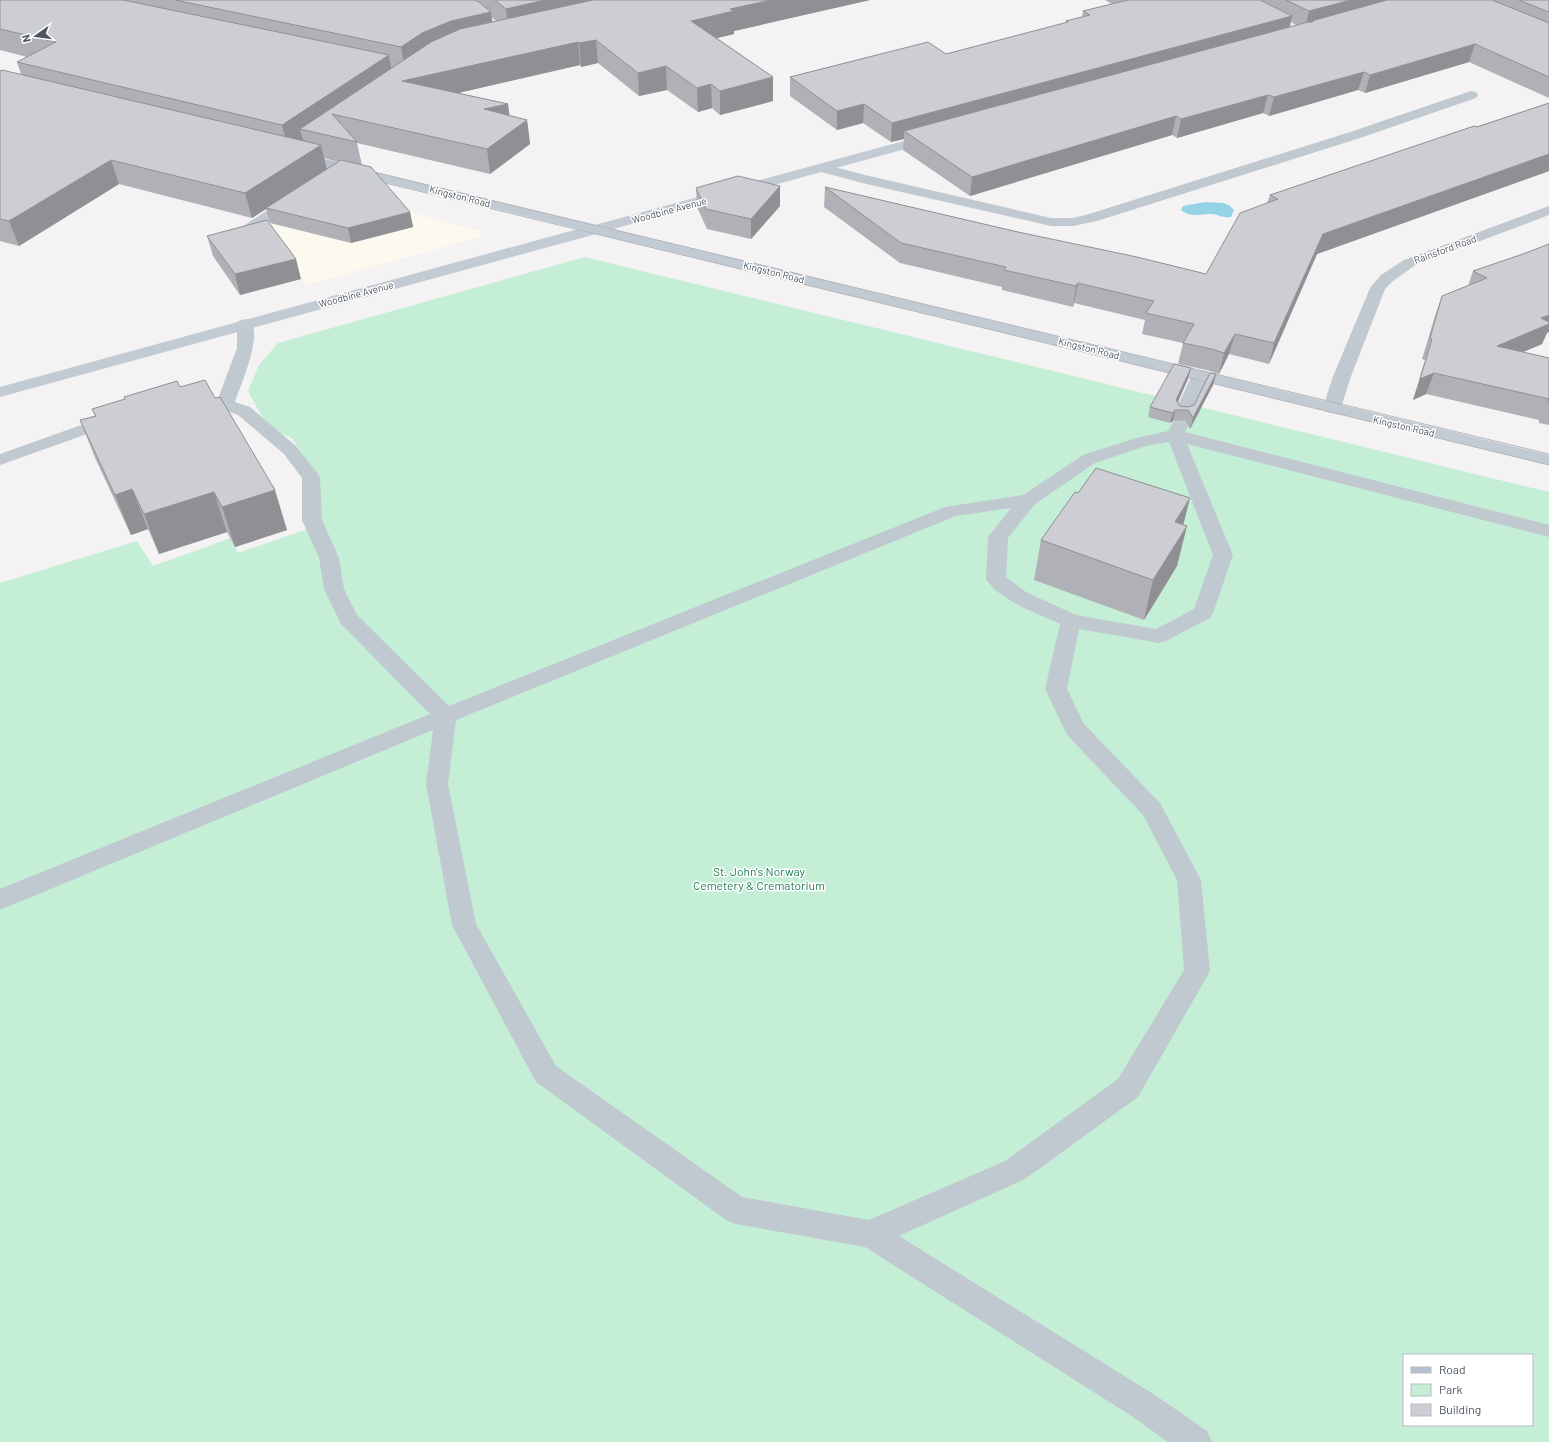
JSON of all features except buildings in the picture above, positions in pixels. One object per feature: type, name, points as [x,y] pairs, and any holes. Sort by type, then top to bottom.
[{"type":"main road","name":"Woodbine Avenue","points":[[0,392],[945,134]]},
{"type":"main road","name":"Kingston Road","points":[[287,155],[1549,460]]},
{"type":"street","points":[[823,168],[1051,222],[1073,222],[1092,218],[1355,135],[1471,95]]},
{"type":"street","points":[[287,155],[305,146]]},
{"type":"street","points":[[326,178],[342,168]]},
{"type":"street","points":[[248,229],[308,191]]},
{"type":"street","name":"Rainsford Road","points":[[1332,408],[1343,375],[1378,288],[1387,278],[1409,263],[1549,210]]},
{"type":"street","points":[[245,324],[245,348],[218,404],[244,411],[290,450],[311,478],[312,520],[329,558],[334,589],[348,619],[446,716]]},
{"type":"street","points":[[1179,424],[1223,555],[1203,613],[1159,636],[1071,621],[1019,597],[996,579],[998,537],[1028,500],[1089,460],[1142,442],[1179,424],[1201,375]]},
{"type":"street","points":[[0,460],[129,414]]},
{"type":"street","points":[[1179,424],[1549,531]]},
{"type":"street","points":[[0,900],[446,716],[952,511],[1028,500]]},
{"type":"street","points":[[870,1234],[1015,1170],[1128,1088],[1197,971],[1189,880],[1152,809],[1075,730],[1056,688],[1071,621]]},
{"type":"street","points":[[446,716],[437,784],[464,925],[546,1074],[736,1210],[870,1234],[1144,1406],[1196,1442]]},
{"type":"shaded area","points":[[323,188],[483,232],[480,237],[306,285],[265,227]]},
{"type":"green space","name":"St. John's Norway Cemetery & Crematorium","points":[[585,257],[1549,492],[1549,1442],[0,1442],[0,583],[137,541],[153,566],[231,538],[238,553],[322,524],[315,475],[293,439],[267,426],[248,391],[259,365],[278,343]]},
{"type":"water","points":[[1205,202],[1223,203],[1229,205],[1234,210],[1231,217],[1223,217],[1212,214],[1192,215],[1181,210],[1183,206]]},
{"type":"tram line","points":[[314,157],[347,165]]},
{"type":"tram line","points":[[365,170],[1549,454]]},
{"type":"tram line","points":[[373,180],[1549,465]]}]
